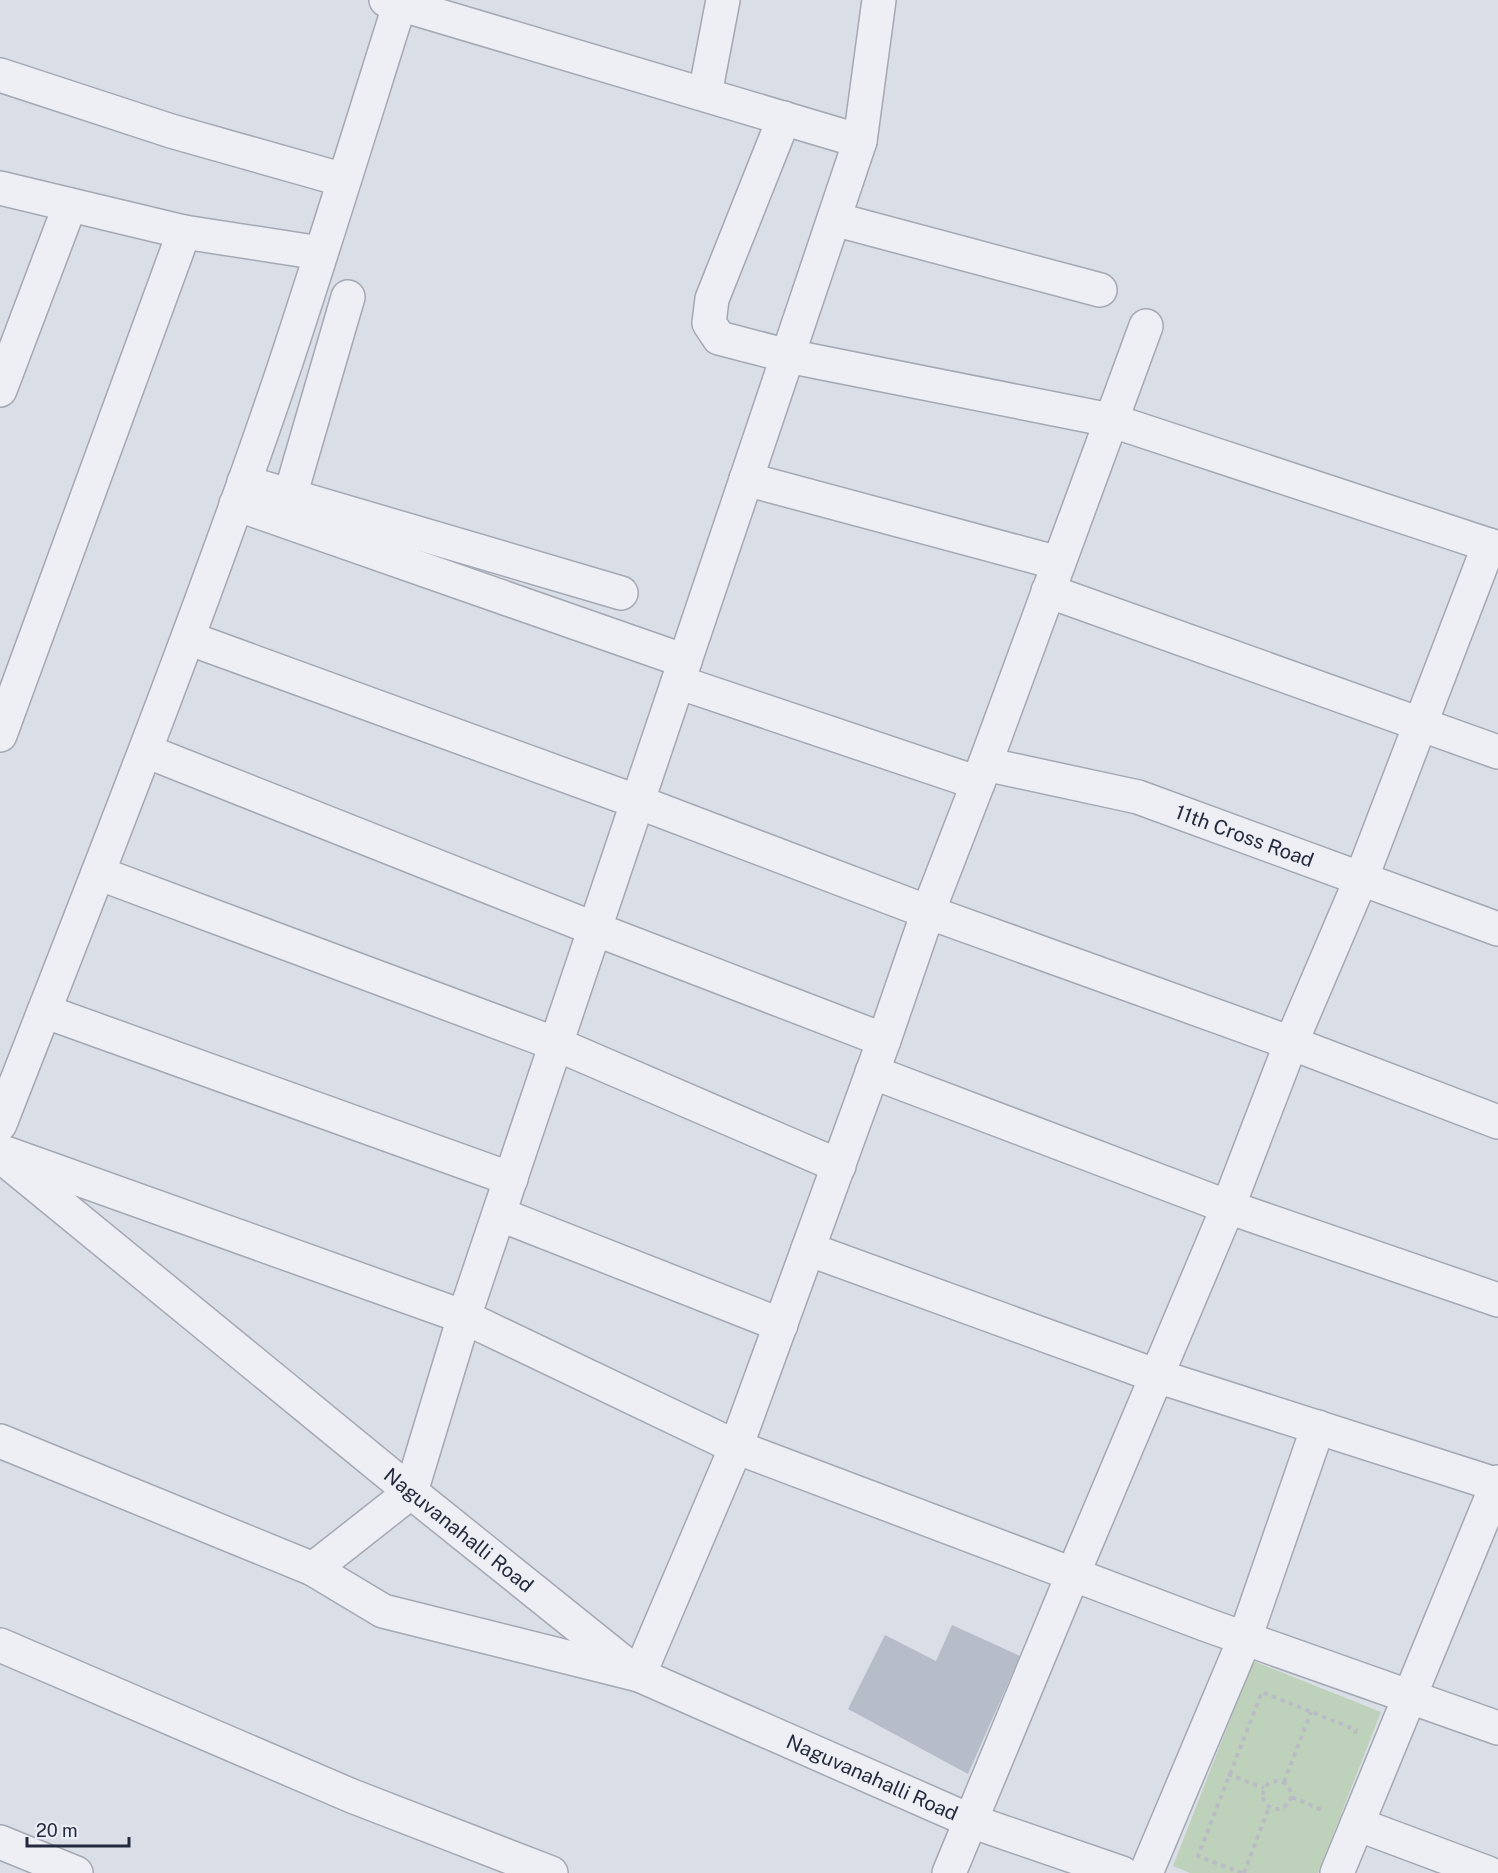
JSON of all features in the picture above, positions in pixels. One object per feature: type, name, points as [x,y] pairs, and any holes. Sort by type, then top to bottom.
[{"type":"street","points":[[705,94],[723,0]]},
{"type":"street","points":[[313,1569],[411,1492],[464,1317],[860,141],[879,0]]},
{"type":"street","points":[[0,1124],[146,751],[240,493],[282,373],[344,180],[393,2],[860,141]]},
{"type":"street","points":[[0,75],[171,131],[344,180]]},
{"type":"street","points":[[784,118],[712,299],[709,323],[719,338],[788,356],[1110,420],[1493,547],[1421,723],[1361,879],[1291,1043],[1228,1207],[949,1873]]},
{"type":"street","points":[[0,188],[184,232],[320,254]]},
{"type":"street","points":[[0,390],[69,205]]},
{"type":"street","points":[[834,219],[1100,290]]},
{"type":"street","points":[[0,735],[184,232]]},
{"type":"street","points":[[290,496],[348,297]]},
{"type":"street","points":[[0,1441],[313,1569],[382,1611],[639,1675],[736,1447],[839,1166],[928,912],[982,773],[1146,326]]},
{"type":"street","points":[[746,479],[1053,577],[1498,752]]},
{"type":"street","points":[[240,493],[290,496],[621,593]]},
{"type":"street","name":"11th Cross Road","points":[[240,493],[682,671],[982,773],[1138,797],[1498,929]]},
{"type":"street","points":[[188,638],[638,802],[928,912],[1291,1043],[1498,1122]]},
{"type":"street","points":[[146,751],[595,929],[884,1040]]},
{"type":"street","points":[[98,873],[556,1044],[839,1166]]},
{"type":"street","points":[[44,1011],[511,1179]]},
{"type":"street","points":[[872,1072],[1228,1207],[1498,1300]]},
{"type":"street","points":[[0,1153],[464,1317],[736,1447],[1245,1638],[1498,1728]]},
{"type":"street","name":"Naguvanahalli Road","points":[[0,1153],[411,1492],[639,1675],[971,1821],[1122,1873]]},
{"type":"street","points":[[499,1214],[780,1325]]},
{"type":"street","points":[[808,1249],[1157,1376],[1498,1484],[1408,1696],[1337,1873]]},
{"type":"street","points":[[1146,1873],[1245,1638],[1318,1427]]},
{"type":"street","points":[[0,1645],[352,1796],[551,1873]]},
{"type":"street","points":[[1357,1824],[1488,1873]]},
{"type":"street","points":[[0,1842],[76,1873]]},
{"type":"path","points":[[1269,1807],[1243,1873],[1198,1856],[1263,1692],[1356,1730],[1352,1740]]},
{"type":"path","points":[[1284,1782],[1311,1712]]},
{"type":"path","points":[[1194,1761],[1264,1788]]},
{"type":"path","points":[[1274,1781],[1284,1782],[1290,1788],[1292,1797],[1287,1806],[1279,1810],[1269,1807],[1264,1799],[1264,1788],[1274,1781]]},
{"type":"path","points":[[1292,1797],[1324,1810],[1320,1821]]},
{"type":"green space","points":[[1253,1661],[1381,1712],[1318,1873],[1190,1873],[1173,1866]]},
{"type":"building","points":[[952,1625],[1020,1656],[968,1774],[848,1709],[885,1635],[936,1661]]}]
